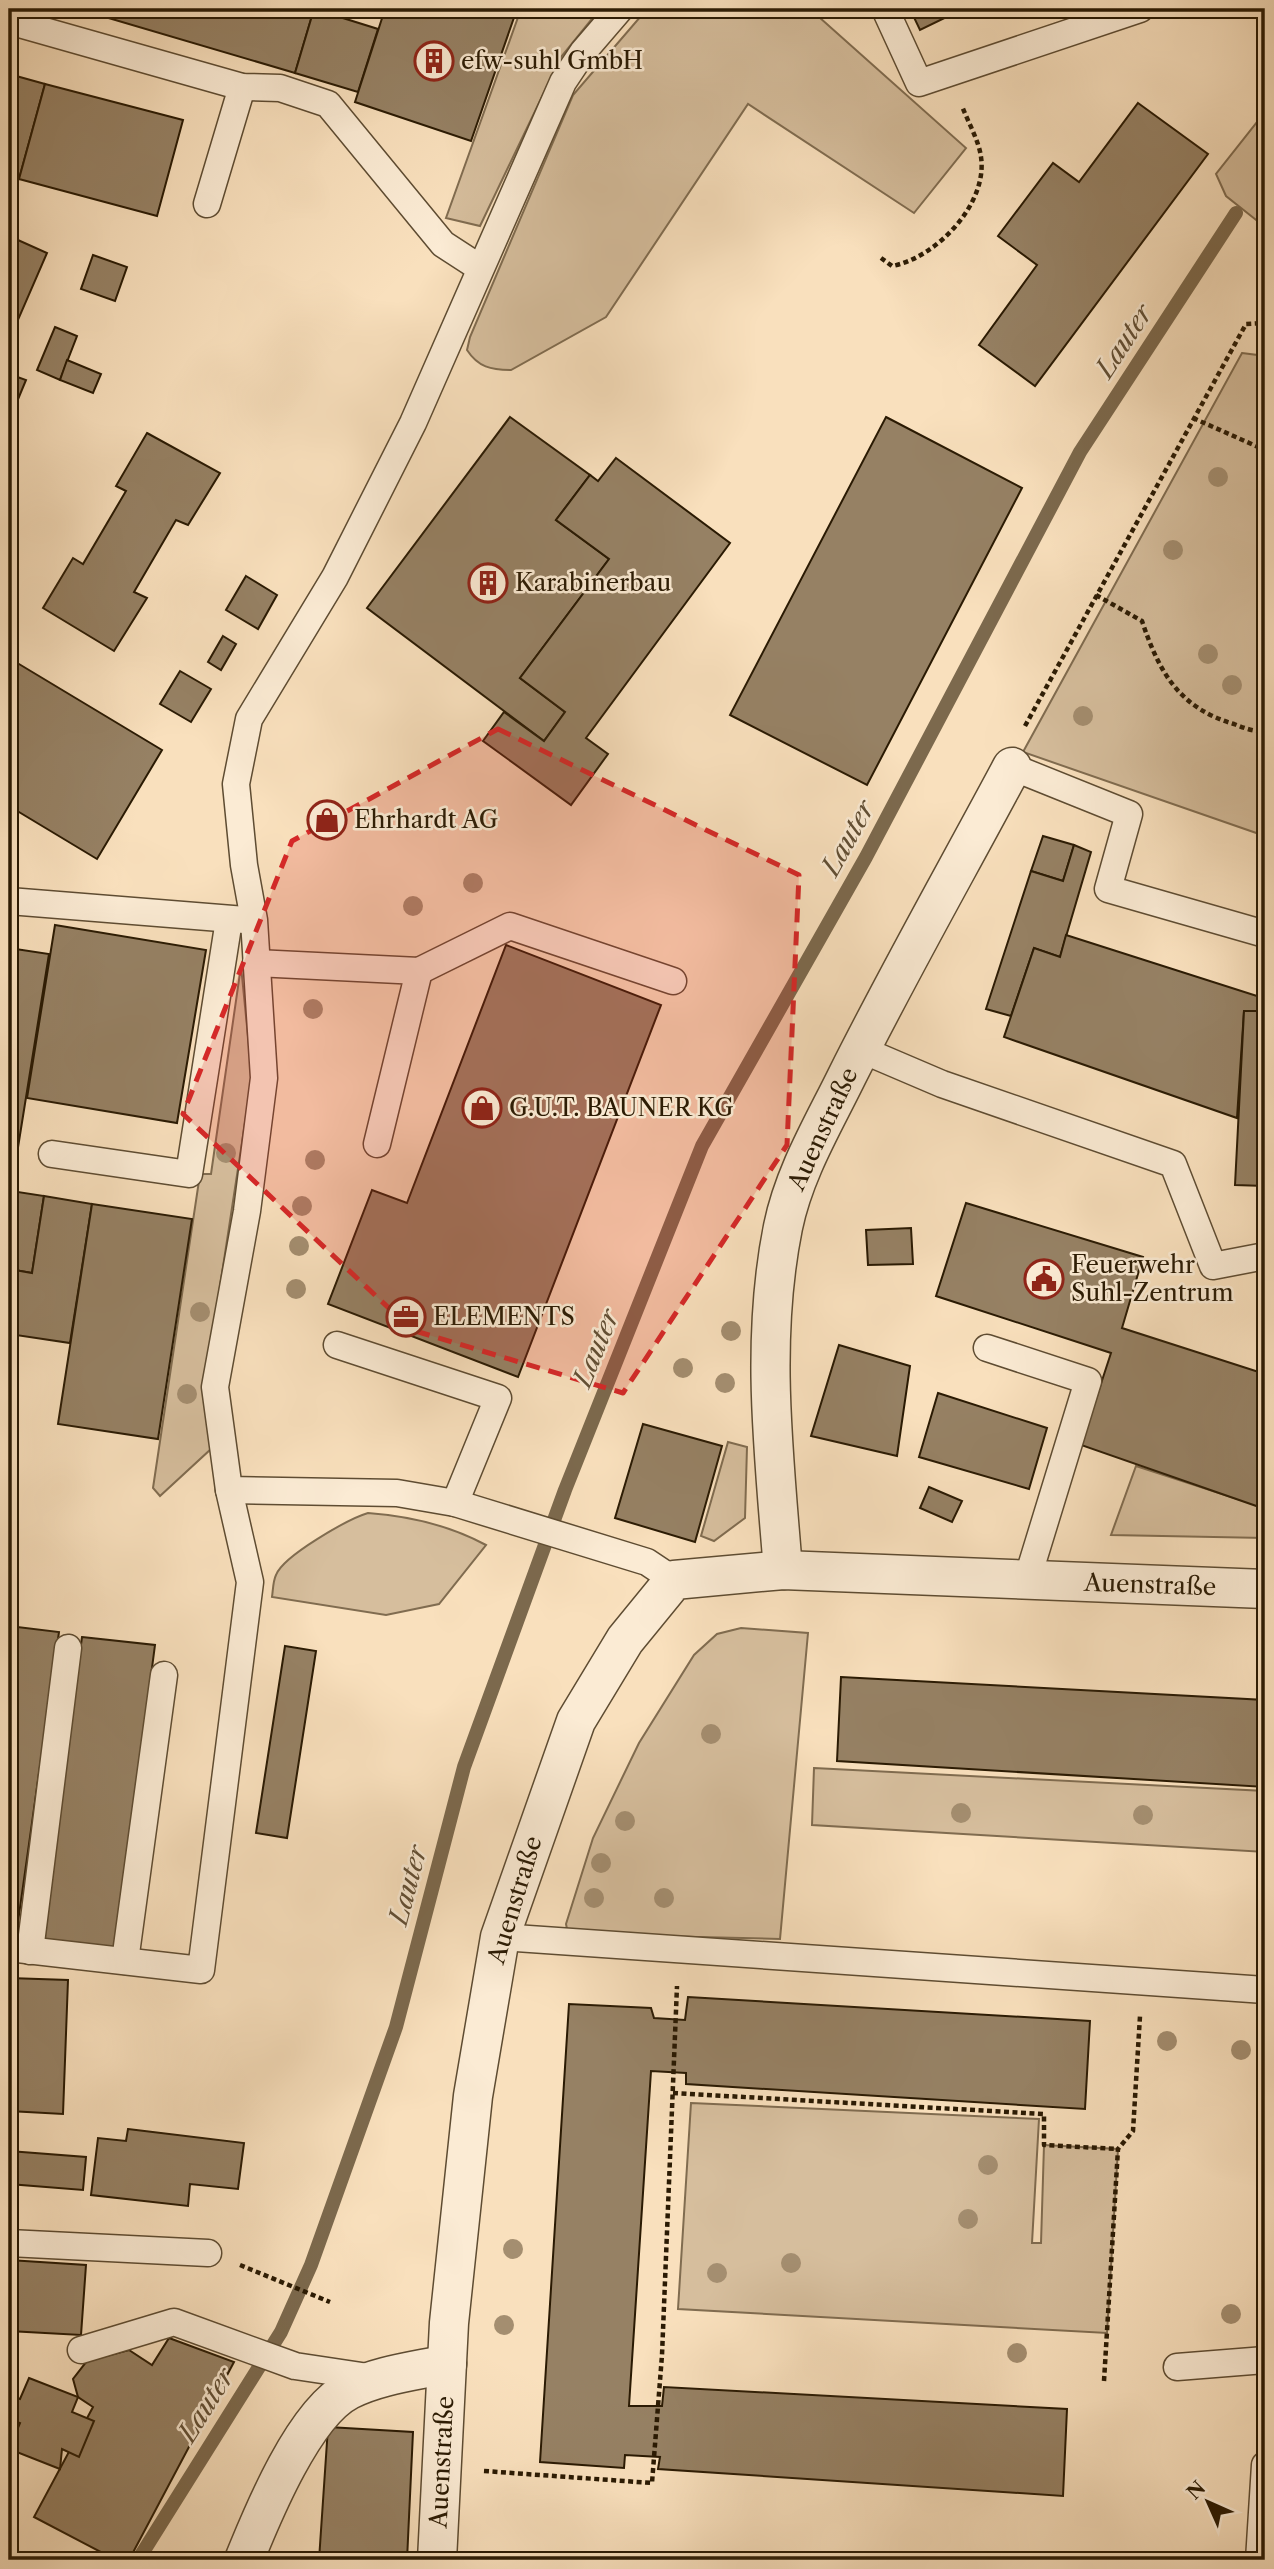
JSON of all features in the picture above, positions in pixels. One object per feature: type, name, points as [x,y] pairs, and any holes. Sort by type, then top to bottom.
[{"type":"street","name":"Auenstraße","points":[[783,1570],[769,1363],[775,1275],[783,1225],[798,1175],[860,1049],[1012,767]]},
{"type":"street","name":"Auenstraße","points":[[437,2560],[447,2364],[472,2096],[499,1937],[576,1721],[625,1640],[674,1580],[783,1570],[1265,1589]]},
{"type":"street","name":"Auenstraße","points":[[244,2560],[300,2443],[321,2412],[348,2390],[381,2378],[447,2364]]},
{"type":"lane","points":[[51,1154],[190,1174],[241,920],[244,865],[236,784],[249,719],[341,566],[412,423],[563,82],[583,52],[620,9]]},
{"type":"lane","points":[[885,9],[919,83],[1140,9]]},
{"type":"lane","points":[[9,21],[242,87],[280,88],[328,104],[443,244],[480,268]]},
{"type":"lane","points":[[207,204],[242,87]]},
{"type":"lane","points":[[1012,767],[1129,814],[1108,889],[1265,934]]},
{"type":"lane","points":[[9,901],[241,920]]},
{"type":"lane","points":[[68,1648],[19,1949],[201,1970],[250,1582],[229,1490],[215,1387],[247,1211],[264,1078],[256,963],[241,920]]},
{"type":"lane","points":[[256,963],[419,971],[510,926],[673,981]]},
{"type":"lane","points":[[377,1144],[419,971]]},
{"type":"lane","points":[[860,1049],[942,1084],[1173,1164],[1213,1266],[1265,1256]]},
{"type":"lane","points":[[337,1345],[498,1398],[455,1503]]},
{"type":"lane","points":[[987,1348],[1088,1381],[1027,1580]]},
{"type":"lane","points":[[229,1490],[397,1493],[455,1503],[510,1517],[647,1562],[674,1580]]},
{"type":"lane","points":[[125,1961],[164,1675]]},
{"type":"lane","points":[[499,1937],[1265,1990]]},
{"type":"lane","points":[[9,2243],[208,2253]]},
{"type":"lane","points":[[81,2350],[174,2322],[295,2366],[381,2378]]},
{"type":"lane","points":[[1177,2367],[1265,2360]]},
{"type":"lane","points":[[1259,2560],[1265,2465]]},
{"type":"path","points":[[881,258],[892,266],[910,263],[925,254],[970,211],[981,183],[981,156],[948,73]]},
{"type":"path","points":[[1012,767],[1010,755],[1246,324],[1265,323]]},
{"type":"path","points":[[1193,418],[1265,450]]},
{"type":"path","points":[[1096,595],[1142,621],[1155,659],[1175,690],[1215,719],[1265,731]]},
{"type":"path","points":[[442,2468],[652,2483],[662,2355],[678,1950]]},
{"type":"path","points":[[1104,2381],[1118,2149],[1133,2131],[1143,1982]]},
{"type":"path","points":[[673,2093],[1044,2115],[1044,2145],[1118,2149]]},
{"type":"path","points":[[208,2253],[330,2302]]},
{"type":"highlighted area","points":[[498,729],[799,875],[787,1145],[623,1393],[412,1330],[183,1114],[292,841]]},
{"type":"shaded area","points":[[521,9],[600,9],[561,57],[480,226],[446,218]]},
{"type":"shaded area","points":[[647,9],[810,9],[966,148],[914,213],[748,104],[606,317],[511,370],[486,366],[467,350],[470,337],[573,95]]},
{"type":"shaded area","points":[[1265,112],[1265,227],[1226,196],[1216,174]]},
{"type":"shaded area","points":[[1242,353],[1265,356],[1265,836],[1023,752]]},
{"type":"shaded area","points":[[241,966],[252,1077],[204,1391],[212,1448],[160,1496],[153,1488],[200,1174],[211,1174]]},
{"type":"shaded area","points":[[728,1442],[747,1447],[745,1518],[714,1541],[701,1536]]},
{"type":"shaded area","points":[[1136,1466],[1265,1508],[1265,1538],[1111,1535]]},
{"type":"shaded area","points":[[368,1513],[399,1516],[428,1523],[458,1532],[486,1545],[439,1604],[386,1615],[272,1597],[276,1575],[291,1558],[332,1530]]},
{"type":"shaded area","points":[[741,1628],[808,1633],[780,1939],[568,1934],[566,1924],[593,1838],[639,1743],[694,1655],[717,1634]]},
{"type":"shaded area","points":[[814,1768],[1265,1791],[1265,1852],[812,1825]]},
{"type":"shaded area","points":[[691,2103],[1039,2119],[1032,2243],[1041,2243],[1044,2145],[1118,2149],[1107,2333],[678,2309]]},
{"type":"building","points":[[78,9],[314,9],[295,73]]},
{"type":"building","points":[[314,9],[378,29],[358,92],[295,73]]},
{"type":"building","name":"efw-suhl GmbH","points":[[385,9],[517,9],[471,141],[355,102]]},
{"type":"building","points":[[910,9],[963,9],[920,30]]},
{"type":"building","points":[[9,74],[45,84],[19,179],[9,176]]},
{"type":"building","points":[[45,84],[183,120],[157,216],[19,179]]},
{"type":"building","points":[[1138,103],[1208,154],[1035,386],[979,345],[1037,265],[998,236],[1053,163],[1079,182]]},
{"type":"building","points":[[9,236],[47,253],[11,336],[9,335]]},
{"type":"building","points":[[93,255],[127,267],[115,301],[81,289]]},
{"type":"building","points":[[55,327],[77,336],[60,380],[37,370]]},
{"type":"building","points":[[67,360],[101,374],[93,393],[60,380]]},
{"type":"building","points":[[9,374],[26,380],[14,409],[9,407]]},
{"type":"building","name":"Karabinerbau","points":[[510,417],[590,475],[556,520],[609,559],[520,678],[565,712],[544,741],[367,608]]},
{"type":"building","points":[[886,417],[1022,488],[867,785],[730,715]]},
{"type":"building","points":[[147,433],[220,473],[188,525],[176,520],[134,592],[147,598],[114,651],[43,608],[73,558],[83,564],[126,491],[116,486]]},
{"type":"building","points":[[616,458],[730,543],[586,738],[608,754],[571,805],[483,741],[504,712],[544,741],[565,712],[520,678],[609,559],[556,520],[590,475],[598,481]]},
{"type":"building","points":[[246,576],[277,595],[258,629],[226,610]]},
{"type":"building","points":[[223,636],[236,644],[221,670],[208,662]]},
{"type":"building","points":[[9,658],[162,750],[97,859],[9,806]]},
{"type":"building","points":[[180,671],[211,689],[191,722],[160,704]]},
{"type":"building","points":[[1043,836],[1074,845],[1063,881],[1031,871]]},
{"type":"building","points":[[1074,845],[1091,852],[1060,957],[1034,948],[1011,1016],[986,1009],[1031,871],[1063,881]]},
{"type":"building","points":[[55,925],[206,950],[177,1123],[27,1098]]},
{"type":"building","points":[[1066,935],[1257,996],[1257,1011],[1244,1011],[1237,1118],[1004,1037],[1034,948],[1060,957]]},
{"type":"building","points":[[506,945],[661,1005],[518,1377],[328,1304],[372,1190],[407,1203]]},
{"type":"building","points":[[9,948],[49,954],[11,1191],[44,1196],[32,1273],[9,1269]]},
{"type":"building","points":[[1265,981],[1265,1011],[1257,1011],[1257,996]]},
{"type":"building","points":[[1244,1011],[1265,1011],[1265,1186],[1235,1185]]},
{"type":"building","points":[[44,1196],[92,1204],[70,1343],[9,1334],[9,1269],[32,1273]]},
{"type":"building","points":[[966,1203],[1143,1257],[1122,1328],[1265,1374],[1265,1509],[1081,1445],[1111,1353],[936,1296]]},
{"type":"building","points":[[92,1204],[192,1219],[158,1439],[58,1424]]},
{"type":"building","points":[[911,1228],[913,1264],[868,1265],[866,1230]]},
{"type":"building","points":[[839,1345],[910,1366],[897,1456],[811,1436]]},
{"type":"building","points":[[938,1393],[1047,1428],[1029,1489],[919,1457]]},
{"type":"building","points":[[643,1424],[722,1446],[695,1542],[615,1518]]},
{"type":"building","points":[[929,1487],[962,1501],[952,1522],[920,1508]]},
{"type":"building","points":[[9,1626],[59,1632],[16,1936],[9,1935]]},
{"type":"building","points":[[82,1637],[155,1645],[115,1951],[42,1941]]},
{"type":"building","points":[[285,1646],[316,1651],[287,1838],[256,1833]]},
{"type":"building","points":[[841,1677],[1265,1700],[1265,1787],[837,1761]]},
{"type":"building","points":[[9,1978],[68,1980],[63,2114],[9,2111]]},
{"type":"building","points":[[688,1997],[1090,2021],[1085,2109],[686,2084],[686,2073],[651,2071],[629,2406],[662,2406],[664,2387],[1067,2409],[1063,2496],[658,2469],[660,2457],[625,2455],[624,2468],[540,2462],[569,2004],[651,2008],[654,2018],[685,2020]]},
{"type":"building","points":[[128,2129],[244,2143],[238,2189],[190,2184],[188,2206],[91,2195],[98,2138],[126,2141]]},
{"type":"building","points":[[9,2151],[86,2157],[83,2190],[9,2184]]},
{"type":"building","points":[[9,2260],[86,2265],[81,2335],[9,2331]]},
{"type":"building","points":[[169,2338],[234,2362],[129,2560],[116,2560],[34,2517],[93,2407],[78,2397],[73,2379],[87,2361],[129,2350],[152,2365]]},
{"type":"building","points":[[29,2378],[78,2397],[72,2412],[94,2421],[79,2457],[62,2449],[60,2469],[9,2449],[20,2423],[9,2419],[9,2395],[20,2399]]},
{"type":"building","points":[[328,2427],[413,2432],[407,2560],[319,2560]]},
{"type":"waterway","name":"Lauter","points":[[138,2560],[281,2332],[311,2265],[396,2027],[464,1767],[565,1490],[702,1146],[866,857],[1080,452],[1236,213]]},
{"type":"place","name":"efw-suhl GmbH","points":[[434,61]]},
{"type":"place","name":"Karabinerbau","points":[[488,583]]},
{"type":"place","name":"Ehrhardt AG","points":[[327,820]]},
{"type":"place","name":"G.U.T. BAUNER KG","points":[[482,1108]]},
{"type":"place","name":"Feuerwehr Suhl-Zentrum","points":[[1044,1279]]},
{"type":"place","name":"ELEMENTS","points":[[406,1317]]}]
